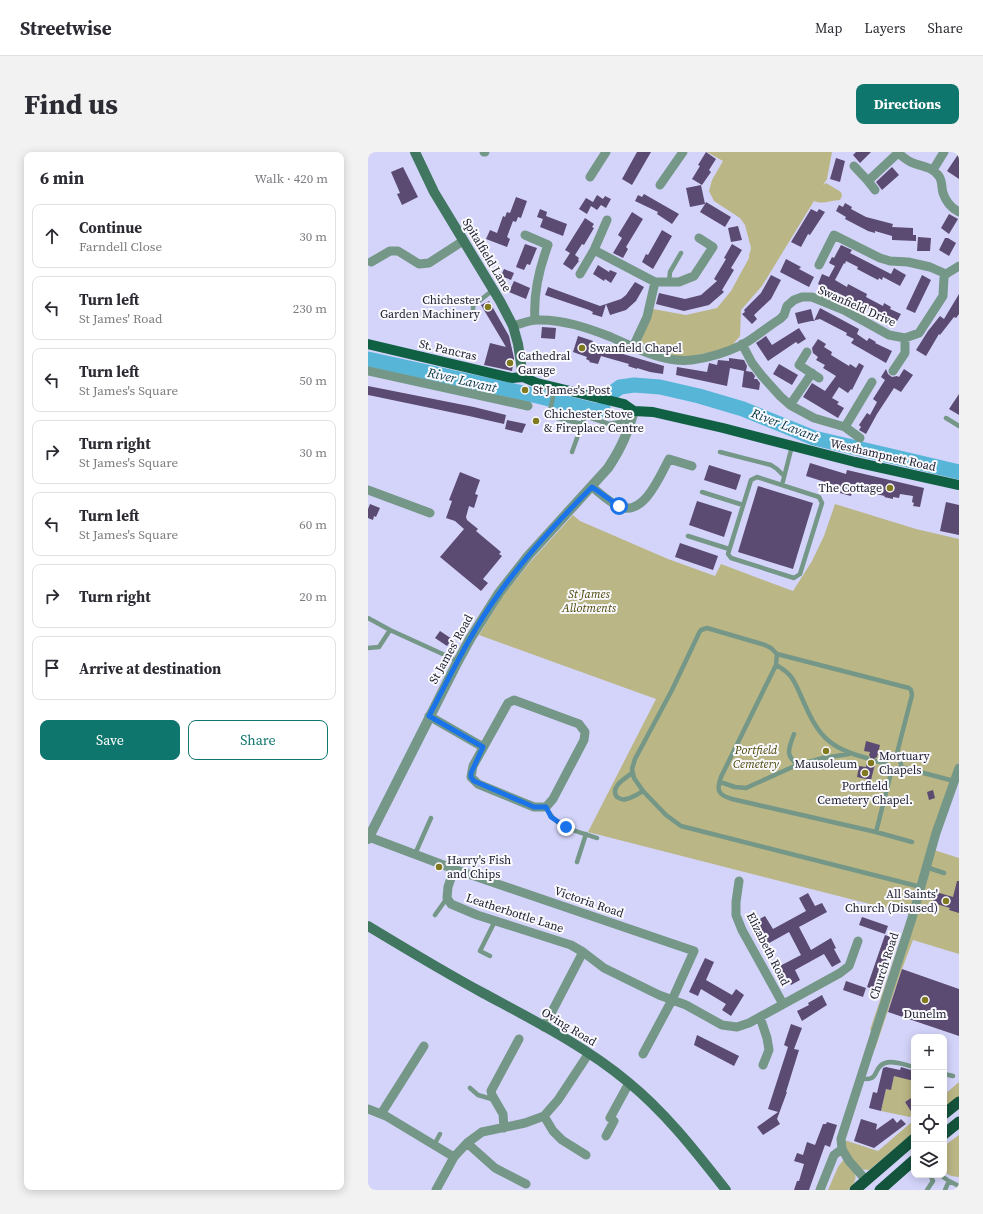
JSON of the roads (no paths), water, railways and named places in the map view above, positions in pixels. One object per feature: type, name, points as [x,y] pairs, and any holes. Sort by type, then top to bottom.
[{"type":"highway","points":[[947,1112],[959,1102]]},
{"type":"highway","points":[[947,1132],[959,1122]]},
{"type":"highway","points":[[855,1190],[911,1142]]},
{"type":"highway","points":[[880,1190],[911,1163]]},
{"type":"main road","name":"Spitalfield Lane","points":[[415,152],[434,192],[494,290],[513,326],[518,344],[523,377]]},
{"type":"main road","name":"St. Pancras","points":[[368,344],[512,378],[523,377]]},
{"type":"main road","name":"Westhampnett Road","points":[[523,377],[554,391],[607,399],[624,404],[632,416],[653,412],[855,462],[959,485]]},
{"type":"main road","name":"Oving Road","points":[[368,926],[474,988],[544,1026],[589,1053],[630,1083],[681,1134],[726,1190]]},
{"type":"street","points":[[590,177],[606,152]]},
{"type":"street","points":[[660,185],[683,152]]},
{"type":"street","points":[[868,181],[898,152],[913,164],[924,166],[933,170],[942,181],[943,193],[949,204],[953,209],[959,212]]},
{"type":"street","points":[[933,170],[944,152]]},
{"type":"street","points":[[854,166],[874,190]]},
{"type":"street","points":[[580,274],[594,250],[607,220]]},
{"type":"street","points":[[525,235],[548,245],[539,269],[534,306],[535,320]]},
{"type":"street","points":[[819,265],[834,235],[880,258],[890,261],[908,262],[930,267],[946,274],[949,270],[959,266]]},
{"type":"street","points":[[594,250],[655,282],[679,282],[694,276],[713,247],[699,238]]},
{"type":"street","points":[[369,261],[390,251],[398,251],[419,264],[429,263],[463,241]]},
{"type":"street","name":"Swanfield Drive","points":[[513,326],[535,320],[551,320],[579,326],[646,353],[669,359],[692,360],[725,351],[742,344],[780,319],[784,315],[787,306],[794,300],[802,297],[812,297],[844,310],[889,335],[904,338],[918,333],[930,318],[943,296],[944,277],[946,274]]},
{"type":"street","points":[[633,347],[647,317],[655,282]]},
{"type":"street","points":[[893,371],[905,353],[904,338]]},
{"type":"street","points":[[742,344],[752,363],[762,376],[790,405],[814,418],[845,427],[860,438]]},
{"type":"street","points":[[790,405],[815,376],[799,365],[807,352]]},
{"type":"street","points":[[368,371],[528,406]]},
{"type":"street","points":[[845,427],[872,382]]},
{"type":"street","name":"St James' Road","points":[[368,838],[470,638],[499,593],[528,556],[608,468],[619,452],[628,433],[632,416]]},
{"type":"street","points":[[592,487],[613,503],[629,508],[638,505],[644,500],[669,459],[692,466]]},
{"type":"street","points":[[368,490],[430,513]]},
{"type":"street","points":[[510,701],[519,701],[579,724],[583,727],[585,732],[584,740],[554,799],[546,807],[534,807],[474,781],[471,777],[471,773],[483,747],[510,701]]},
{"type":"street","points":[[429,716],[483,747]]},
{"type":"street","name":"Church Road","points":[[842,1149],[841,1139],[912,918],[936,834],[959,768]]},
{"type":"street","name":"Victoria Road","points":[[368,838],[694,951],[672,1000],[643,1054]]},
{"type":"street","points":[[447,898],[448,887],[454,869]]},
{"type":"street","name":"Elizabeth Road","points":[[739,881],[736,915],[745,935],[783,1004]]},
{"type":"street","name":"Leatherbottle Lane","points":[[447,898],[451,904],[477,915],[562,941],[584,952],[604,968],[672,1000]]},
{"type":"street","name":"Elizabeth Road","points":[[672,1000],[686,1005],[722,1025],[737,1027],[760,1018],[840,973],[849,966],[858,941]]},
{"type":"street","points":[[544,1026],[584,952]]},
{"type":"street","points":[[760,1018],[767,1038],[769,1050],[763,1065]]},
{"type":"street","points":[[504,1128],[503,1114],[492,1094],[493,1086],[519,1039]]},
{"type":"street","points":[[383,1115],[424,1046]]},
{"type":"street","points":[[436,1190],[454,1157],[482,1132],[525,1123],[544,1116],[558,1100],[589,1053]]},
{"type":"street","points":[[606,1136],[614,1121],[610,1118],[630,1083]]},
{"type":"street","points":[[368,1108],[383,1115],[454,1157]]},
{"type":"street","points":[[544,1116],[553,1131],[562,1140],[586,1155]]},
{"type":"street","points":[[467,1144],[495,1168],[526,1184]]},
{"type":"street","points":[[820,1190],[834,1155],[842,1149],[849,1161],[866,1180]]},
{"type":"lane","points":[[669,282],[670,272],[681,253]]},
{"type":"lane","points":[[473,313],[473,306],[494,290]]},
{"type":"lane","points":[[554,391],[549,416],[582,424]]},
{"type":"lane","points":[[572,452],[586,416],[609,424],[632,416]]},
{"type":"lane","points":[[946,418],[959,426]]},
{"type":"lane","points":[[782,485],[792,446]]},
{"type":"lane","points":[[720,452],[771,465],[784,476]]},
{"type":"lane","points":[[757,477],[819,497],[822,503],[800,574],[794,578],[731,558],[728,554],[729,549],[743,505],[751,480],[757,477]]},
{"type":"lane","points":[[702,492],[743,505]]},
{"type":"lane","points":[[688,536],[729,549]]},
{"type":"lane","points":[[368,618],[390,630],[458,661]]},
{"type":"lane","points":[[643,791],[626,799],[621,799],[615,792],[617,786],[632,774],[635,759],[701,630],[705,628],[710,628],[765,645],[777,654],[909,688],[912,694],[896,757]]},
{"type":"lane","points":[[368,648],[379,647],[390,630]]},
{"type":"lane","points":[[777,654],[776,665],[720,782],[719,791],[727,798],[876,832],[912,842]]},
{"type":"lane","points":[[776,665],[792,677],[809,715],[820,732],[835,746],[850,754],[867,758]]},
{"type":"lane","points":[[794,734],[789,753],[791,760],[799,764]]},
{"type":"lane","points":[[720,782],[735,787],[746,788],[799,764],[823,758],[850,754]]},
{"type":"lane","points":[[885,763],[891,757],[896,757]]},
{"type":"lane","points":[[896,757],[900,762],[901,767]]},
{"type":"lane","points":[[876,761],[885,763]]},
{"type":"lane","points":[[885,763],[886,768],[891,773]]},
{"type":"lane","points":[[891,773],[896,772],[901,767]]},
{"type":"lane","points":[[901,767],[954,781]]},
{"type":"lane","points":[[876,832],[891,773]]},
{"type":"lane","points":[[632,774],[643,791],[666,815],[681,826],[921,887]]},
{"type":"lane","points":[[546,807],[551,817],[557,822],[566,827],[597,838]]},
{"type":"lane","points":[[415,854],[430,818]]},
{"type":"lane","points":[[577,862],[586,834]]},
{"type":"lane","points":[[926,868],[944,873]]},
{"type":"lane","points":[[435,915],[447,898]]},
{"type":"lane","points":[[490,956],[480,951],[495,921]]},
{"type":"lane","points":[[860,1078],[868,1080],[872,1078],[883,1063],[894,1062],[911,1066]]},
{"type":"lane","points":[[947,1075],[953,1076]]},
{"type":"lane","points":[[470,1088],[478,1095],[494,1100]]},
{"type":"lane","points":[[434,1145],[440,1134]]},
{"type":"lane","points":[[927,1190],[933,1181],[932,1178]]},
{"type":"lane","points":[[944,1178],[959,1186]]},
{"type":"lane","points":[[945,1190],[949,1181]]},
{"type":"waterway","name":"River Lavant","points":[[368,359],[598,411],[603,408]]},
{"type":"waterway","name":"River Lavant","points":[[612,393],[620,387],[634,385],[660,387],[699,396],[743,409],[814,438],[959,472]]},
{"type":"place","name":"Chichester Garden Machinery","points":[[488,307]]},
{"type":"place","name":"Swanfield Chapel","points":[[582,348]]},
{"type":"place","name":"Cathedral Garage","points":[[510,363]]},
{"type":"place","name":"St James's Post","points":[[525,390]]},
{"type":"place","name":"Chichester Stove & Fireplace Centre","points":[[536,421]]},
{"type":"place","name":"The Cottage","points":[[890,488]]},
{"type":"place","name":"Mausoleum","points":[[826,751]]},
{"type":"place","name":"Mortuary Chapels","points":[[871,763]]},
{"type":"place","name":"Portfield Cemetery Chapel.","points":[[865,773]]},
{"type":"place","name":"Harry's Fish and Chips","points":[[439,867]]},
{"type":"place","name":"All Saints' Church (Disused)","points":[[946,901]]},
{"type":"place","name":"Dunelm","points":[[925,1000]]},
{"type":"park label","name":"St James Allotments","points":[[589,601]]},
{"type":"park label","name":"Portfield Cemetery","points":[[756,757]]}]
